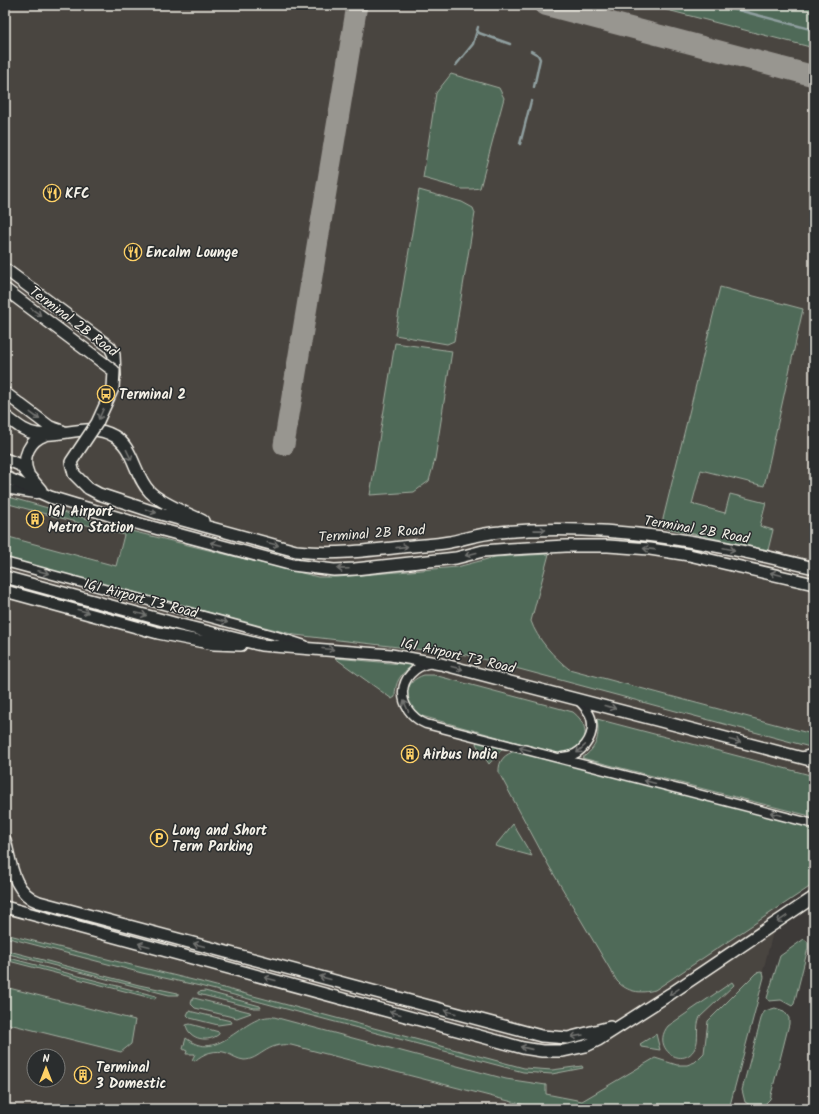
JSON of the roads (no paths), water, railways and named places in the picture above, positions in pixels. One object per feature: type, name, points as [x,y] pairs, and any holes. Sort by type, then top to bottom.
[{"type":"main road","points":[[5,269],[110,347],[114,355],[115,376]]},
{"type":"main road","name":"Terminal 2B Road","points":[[5,289],[112,368],[115,376],[113,388],[97,423],[72,462],[74,474],[88,488],[99,494],[150,511],[296,550],[332,553],[450,542],[477,534],[501,532],[574,529],[613,530],[654,535],[770,557],[814,568]]},
{"type":"main road","points":[[5,393],[50,427],[59,431],[92,430],[115,436],[127,449],[142,481],[150,492],[222,531]]},
{"type":"main road","points":[[5,416],[28,432],[45,435]]},
{"type":"main road","points":[[50,496],[34,484],[28,473],[25,466],[29,449],[34,441],[45,435],[67,431]]},
{"type":"main road","points":[[5,459],[20,465],[28,473]]},
{"type":"main road","name":"Terminal 2B Road","points":[[5,477],[50,496],[129,520],[293,565],[315,568],[355,569],[456,558],[483,551],[566,546],[650,549],[688,554],[814,584]]},
{"type":"main road","points":[[501,532],[502,545],[510,549]]},
{"type":"main road","name":"IGI Airport T3 Road","points":[[5,577],[180,625],[261,645],[391,655],[442,664],[814,761]]},
{"type":"main road","points":[[5,591],[191,640],[214,644],[261,645]]},
{"type":"main road","points":[[5,840],[14,874],[20,889],[31,899],[39,902],[541,1036],[568,1038],[582,1036],[627,1021]]},
{"type":"main road","points":[[5,906],[523,1048],[554,1051],[586,1046],[627,1021],[814,897]]},
{"type":"street","points":[[5,489],[50,496]]},
{"type":"street","points":[[5,562],[270,634],[311,648]]},
{"type":"street","points":[[442,664],[432,663],[422,665],[407,677],[404,686],[404,701],[411,715],[417,720],[814,824]]},
{"type":"street","points":[[554,757],[564,757],[575,754],[584,748],[591,734],[591,718],[586,708],[579,701],[569,696]]},
{"type":"street","points":[[799,758],[814,753]]},
{"type":"waterway","points":[[719,5],[814,30]]},
{"type":"waterway","points":[[456,65],[473,44],[478,27]]},
{"type":"waterway","points":[[477,30],[479,33],[510,44]]},
{"type":"waterway","points":[[531,51],[538,55],[540,59],[534,87]]},
{"type":"waterway","points":[[520,144],[531,101]]},
{"type":"place","name":"KFC","points":[[52,193]]},
{"type":"place","name":"Encalm Lounge","points":[[133,252]]},
{"type":"place","name":"Terminal 2","points":[[106,394]]},
{"type":"place","name":"IGI Airport Metro Station","points":[[35,519]]},
{"type":"place","name":"Airbus India","points":[[410,754]]},
{"type":"place","name":"Long and Short Term Parking","points":[[159,838]]},
{"type":"place","name":"Terminal 3 Domestic","points":[[83,1075]]}]
